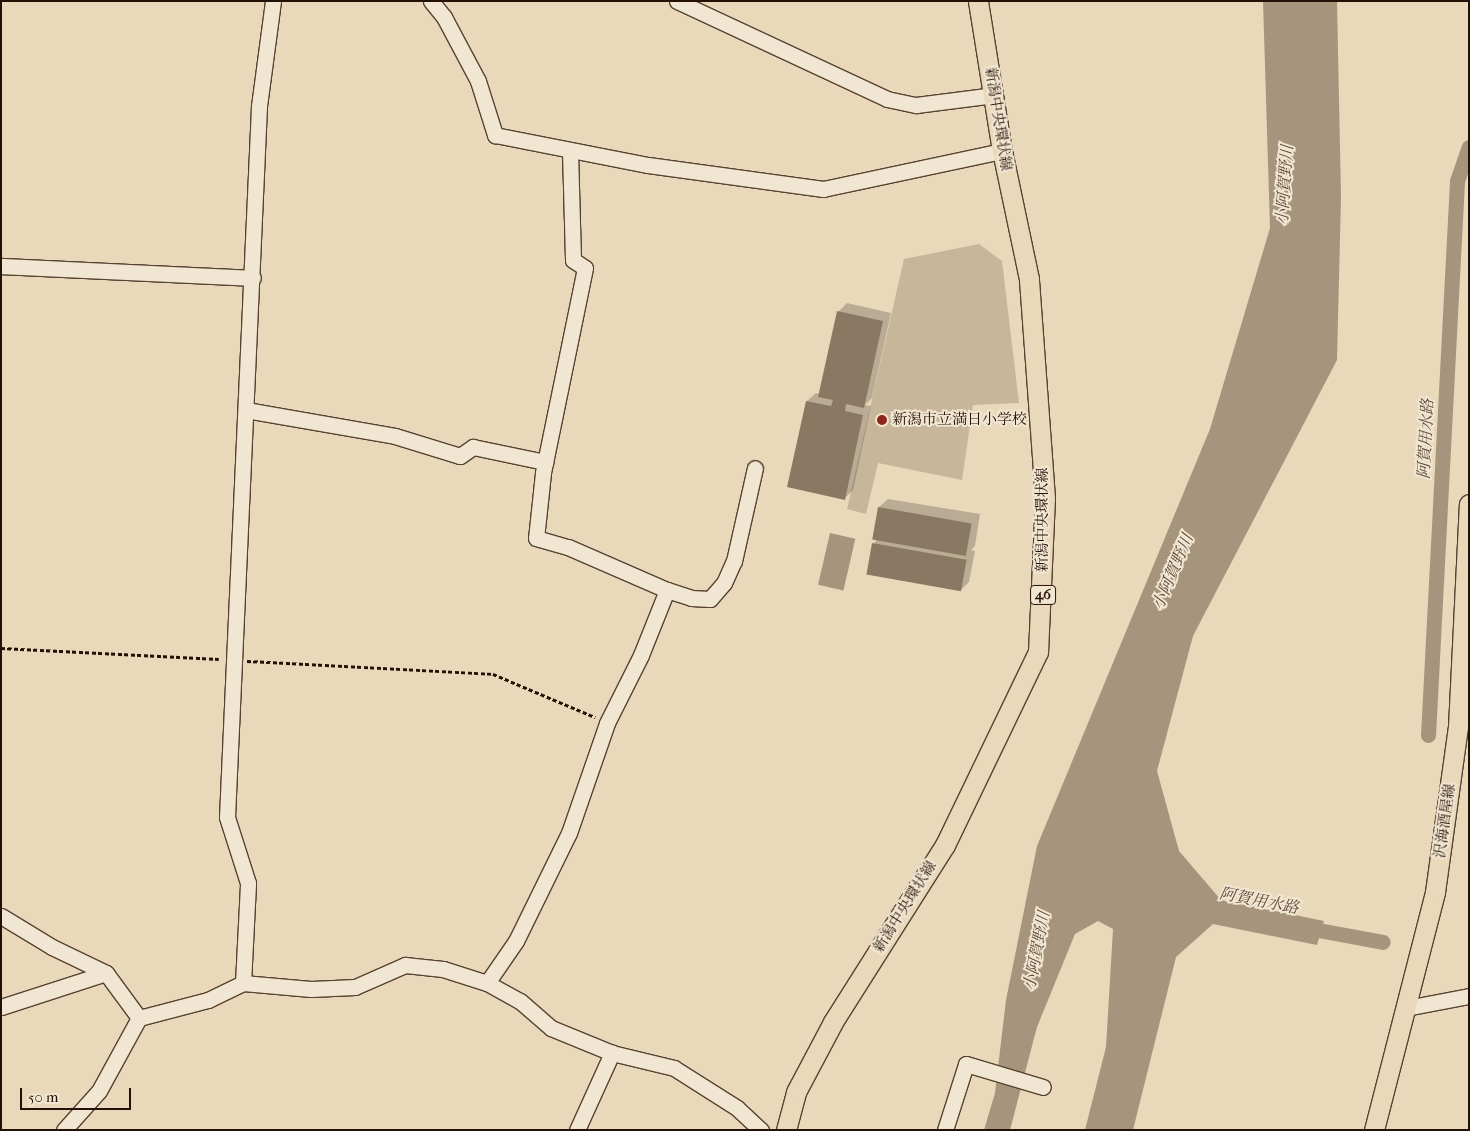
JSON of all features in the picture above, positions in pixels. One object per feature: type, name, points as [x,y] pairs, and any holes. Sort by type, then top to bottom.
[{"type":"main road","name":"新潟中央環状線","points":[[786,1130],[796,1092],[833,1022],[945,845],[1038,652],[1045,498],[1029,279],[1002,151],[978,1]]},
{"type":"main road","name":"沢海酒屋線","points":[[1374,1130],[1435,892],[1458,727],[1469,504]]},
{"type":"street","points":[[243,983],[248,883],[227,817],[253,278],[259,106],[273,1]]},
{"type":"street","points":[[431,1],[444,17],[478,81],[496,135],[648,165],[823,189],[1002,151]]},
{"type":"street","points":[[677,1],[887,99],[916,105],[994,95]]},
{"type":"street","points":[[570,151],[573,260],[586,268],[545,462],[536,538],[568,547],[666,590],[691,598],[710,599],[724,583],[745,522],[755,468]]},
{"type":"street","points":[[1,266],[253,278]]},
{"type":"street","points":[[246,410],[395,436],[460,456],[473,447],[545,462]]},
{"type":"street","points":[[487,983],[516,941],[570,833],[607,723],[641,655],[666,590]]},
{"type":"street","points":[[1,916],[52,947],[106,973],[139,1018]]},
{"type":"street","points":[[64,1130],[99,1091],[139,1018],[208,1000],[243,983],[311,989],[355,988],[405,965],[443,969],[487,983],[520,1002],[551,1028],[612,1053],[674,1068],[737,1108],[761,1130]]},
{"type":"street","points":[[1,1007],[106,973]]},
{"type":"street","points":[[1406,1008],[1469,996]]},
{"type":"street","points":[[577,1130],[612,1053]]},
{"type":"street","points":[[945,1130],[966,1064],[1043,1087]]},
{"type":"path","points":[[1,648],[493,674],[546,694],[607,723]]},
{"type":"shaded area","points":[[979,244],[1002,261],[1019,403],[973,405],[962,480],[878,463],[866,514],[847,509],[904,259]]},
{"type":"water","name":"小阿賀野川","points":[[1263,1],[1337,1],[1341,197],[1337,360],[1193,636],[1157,771],[1179,851],[1221,900],[1324,921],[1317,945],[1213,924],[1176,957],[1133,1130],[1085,1130],[1106,1047],[1113,929],[1098,921],[1075,934],[1037,1027],[1010,1130],[984,1130],[995,1093],[1006,1000],[1037,846],[1210,429],[1270,228]]},
{"type":"water","points":[[830,533],[855,539],[843,590],[818,585]]},
{"type":"building","points":[[837,311],[883,321],[864,408],[846,404],[845,411],[863,415],[845,500],[787,487],[806,401],[831,406],[833,400],[818,397]]},
{"type":"building","points":[[878,507],[972,523],[966,556],[872,539]]},
{"type":"building","points":[[872,543],[967,560],[961,591],[866,575]]},
{"type":"waterway","name":"阿賀用水路","points":[[1428,735],[1457,181],[1469,147]]},
{"type":"waterway","name":"阿賀用水路","points":[[1302,927],[1383,942]]},
{"type":"place","name":"新潟市立満日小学校","points":[[882,420]]}]
